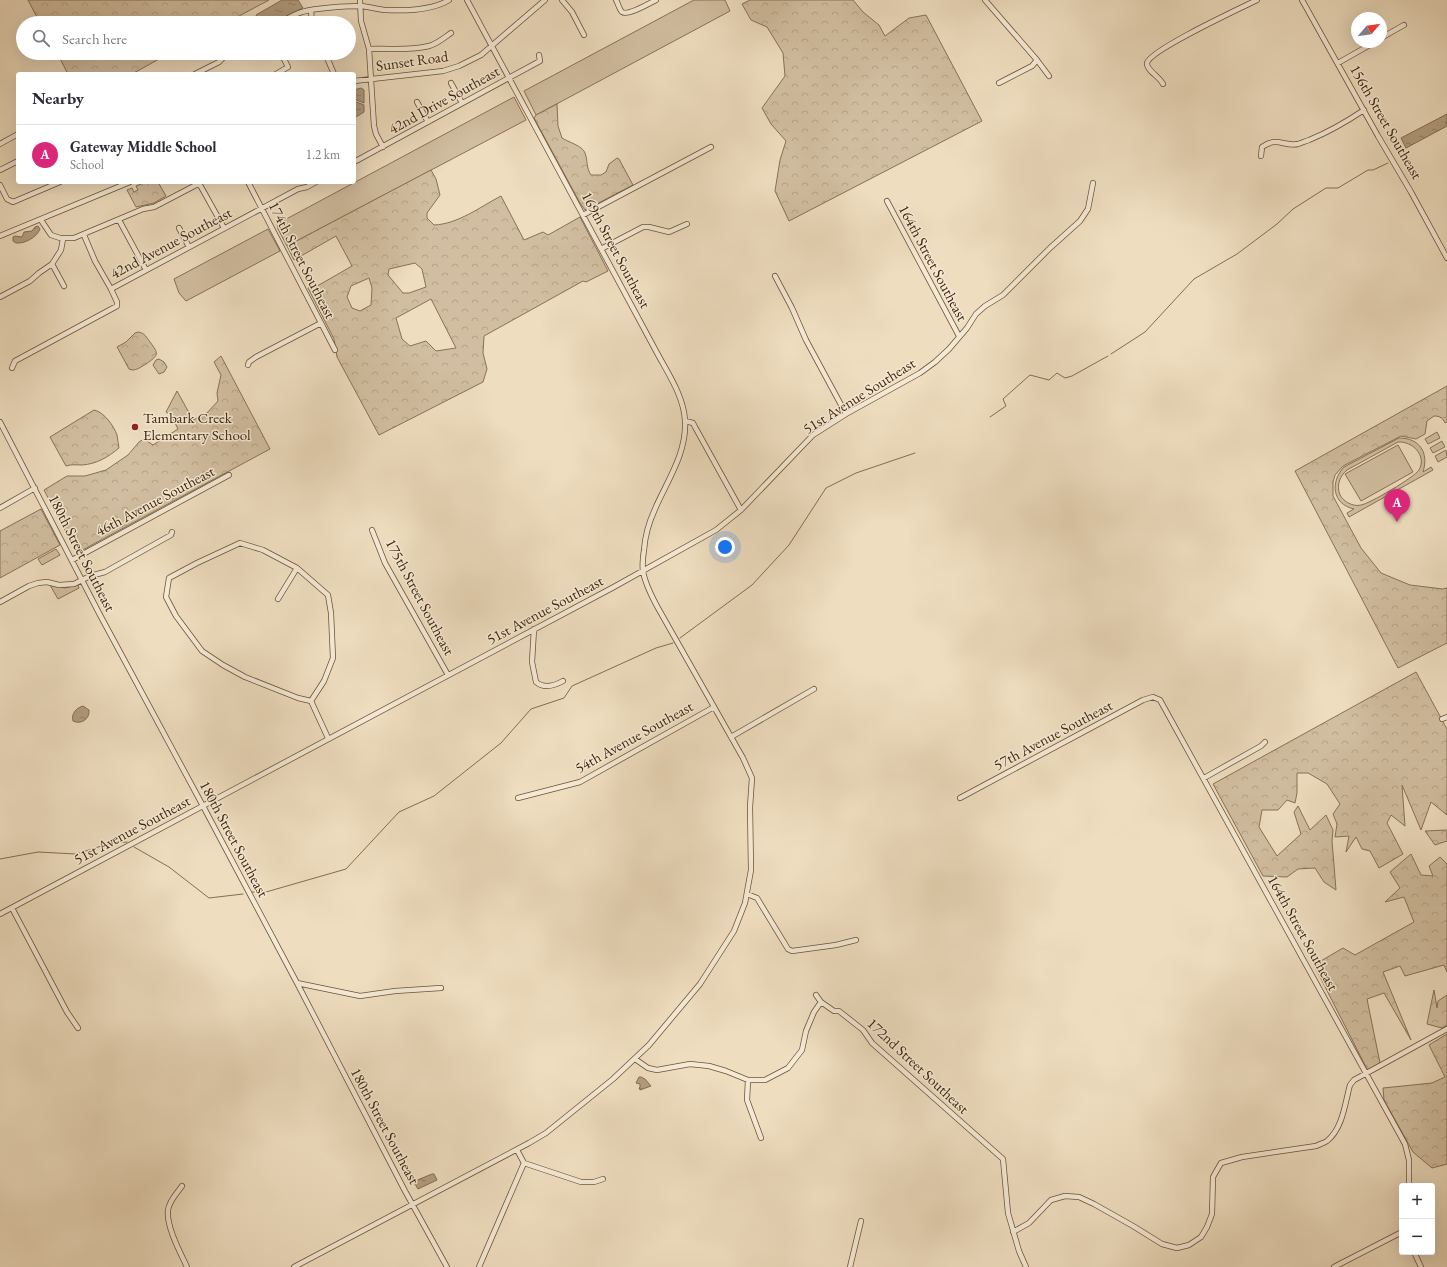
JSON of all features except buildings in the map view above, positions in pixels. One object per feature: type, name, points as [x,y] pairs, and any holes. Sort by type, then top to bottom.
[{"type":"street","points":[[360,0],[361,22],[369,49],[374,126],[376,134],[383,147]]},
{"type":"street","points":[[294,16],[311,10],[360,6],[386,10],[406,10],[430,7],[449,0]]},
{"type":"street","name":"169th Street Southeast","points":[[467,0],[602,249],[679,394],[683,406],[685,421],[683,442],[679,456],[649,524],[645,542],[643,571]]},
{"type":"street","name":"Sunset Road","points":[[356,81],[443,71],[459,66],[481,56],[546,0]]},
{"type":"street","points":[[562,0],[572,12],[584,35]]},
{"type":"street","points":[[616,0],[624,13],[630,12],[656,0]]},
{"type":"street","points":[[985,0],[1049,76]]},
{"type":"street","points":[[1163,84],[1161,79],[1148,67],[1147,63],[1150,58],[1179,39],[1257,0]]},
{"type":"street","name":"156th Street Southeast","points":[[1302,0],[1447,258]]},
{"type":"street","points":[[311,10],[311,16]]},
{"type":"street","points":[[1387,35],[1404,25]]},
{"type":"street","points":[[369,49],[390,50],[429,46],[451,33]]},
{"type":"street","points":[[1338,63],[1364,48]]},
{"type":"street","name":"42nd Drive Southeast","points":[[356,161],[540,61],[539,54]]},
{"type":"street","points":[[199,72],[221,60]]},
{"type":"street","points":[[279,72],[288,67],[284,60]]},
{"type":"street","points":[[328,60],[333,72]]},
{"type":"street","points":[[999,83],[1032,66],[1037,60]]},
{"type":"street","points":[[451,83],[462,103]]},
{"type":"street","points":[[417,102],[428,122]]},
{"type":"street","points":[[1261,156],[1262,147],[1264,145],[1274,142],[1297,144],[1343,125],[1364,110]]},
{"type":"street","points":[[0,144],[16,135]]},
{"type":"street","points":[[583,215],[712,147]]},
{"type":"street","points":[[0,170],[16,162]]},
{"type":"street","name":"51st Avenue Southeast","points":[[0,914],[658,563],[716,530],[741,510],[813,435],[846,414],[920,373],[935,362],[949,349],[984,306],[1003,295],[1045,252],[1080,221],[1088,209],[1093,183]]},
{"type":"street","points":[[0,185],[10,201],[15,201],[55,184]]},
{"type":"street","points":[[0,236],[41,220],[118,184]]},
{"type":"street","name":"174th Street Southeast","points":[[249,184],[335,350]]},
{"type":"street","points":[[262,208],[311,184]]},
{"type":"street","points":[[41,220],[51,235],[63,239],[74,238],[144,209],[154,207],[196,185],[200,185],[224,228]]},
{"type":"street","name":"164th Street Southeast","points":[[887,201],[959,336]]},
{"type":"street","name":"42nd Avenue Southeast","points":[[12,368],[15,361],[117,306],[117,302],[111,289],[262,208]]},
{"type":"street","points":[[118,220],[146,270]]},
{"type":"street","points":[[602,249],[643,227],[670,232],[687,224]]},
{"type":"street","points":[[179,228],[189,247]]},
{"type":"street","points":[[84,235],[95,261],[111,289]]},
{"type":"street","points":[[0,297],[30,281],[52,264],[61,250],[63,239]]},
{"type":"street","points":[[52,264],[64,286]]},
{"type":"street","points":[[774,276],[792,308],[806,340],[846,414]]},
{"type":"street","points":[[248,365],[249,362],[256,357],[322,323]]},
{"type":"street","points":[[685,421],[692,423],[695,427],[741,510]]},
{"type":"street","name":"180th Street Southeast","points":[[0,422],[82,580],[447,1267]]},
{"type":"street","name":"46th Avenue Southeast","points":[[72,560],[228,475]]},
{"type":"street","points":[[0,508],[35,488]]},
{"type":"street","name":"175th Street Southeast","points":[[372,530],[385,563],[448,675]]},
{"type":"street","points":[[0,602],[38,582],[66,585],[74,584],[105,572],[172,535],[172,532]]},
{"type":"street","points":[[240,543],[263,550],[297,568],[328,596],[331,613],[333,658],[324,681],[311,701],[298,698],[245,677],[202,651],[176,616],[166,597],[169,578],[240,543]]},
{"type":"street","points":[[278,599],[297,568]]},
{"type":"street","points":[[294,1267],[517,1150],[546,1132],[613,1079],[649,1045],[700,984],[734,931],[740,918],[747,894],[751,870],[750,807],[752,778],[731,737],[652,596],[643,571]]},
{"type":"street","points":[[534,629],[532,662],[536,682],[547,687],[563,681]]},
{"type":"street","points":[[731,737],[814,689]]},
{"type":"street","name":"57th Avenue Southeast","points":[[960,798],[1143,700],[1148,698],[1158,698]]},
{"type":"street","name":"164th Street Southeast","points":[[1158,698],[1162,702],[1405,1144],[1409,1160],[1409,1183]]},
{"type":"street","points":[[311,701],[328,738]]},
{"type":"street","name":"54th Avenue Southeast","points":[[518,798],[580,782],[714,707]]},
{"type":"street","points":[[1204,778],[1262,746],[1265,742]]},
{"type":"street","points":[[747,894],[756,898],[788,949],[792,951],[836,945],[856,940]]},
{"type":"street","points":[[12,908],[67,1012],[78,1028]]},
{"type":"street","points":[[297,983],[360,996],[395,991],[442,988]]},
{"type":"street","name":"172nd Street Southeast","points":[[816,995],[821,1002],[834,1011],[839,1011],[863,1030],[872,1043],[1003,1159],[1008,1213],[1013,1232]]},
{"type":"street","points":[[635,1059],[648,1068],[657,1070],[690,1064],[709,1066],[748,1080],[765,1080],[788,1068],[802,1050],[806,1031],[814,1012],[821,1002]]},
{"type":"street","points":[[1026,1267],[1013,1232],[1029,1223],[1051,1200],[1065,1196],[1079,1197],[1094,1204],[1162,1244],[1177,1248],[1189,1245],[1201,1237],[1207,1227],[1212,1214],[1213,1177],[1221,1163],[1242,1157],[1316,1146],[1326,1142],[1335,1133],[1340,1122],[1350,1085],[1354,1080],[1447,1029]]},
{"type":"street","points":[[748,1080],[747,1100],[761,1138]]},
{"type":"street","points":[[517,1150],[524,1164],[581,1182],[594,1182],[603,1179]]},
{"type":"street","points":[[479,1267],[524,1164]]},
{"type":"street","points":[[182,1186],[172,1199],[168,1209],[168,1217],[178,1247],[187,1267]]},
{"type":"street","points":[[850,1267],[861,1221]]},
{"type":"street","points":[[1334,1267],[1399,1234]]},
{"type":"street","points":[[1415,1255],[1421,1267]]},
{"type":"green space","points":[[28,0],[269,0],[239,16],[36,16]]},
{"type":"green space","points":[[694,0],[725,0],[730,11],[536,115],[524,91]]},
{"type":"green space","points":[[750,0],[853,0],[863,12],[879,25],[885,36],[909,18],[926,15],[982,121],[789,221],[775,191],[780,160],[786,141],[771,124],[762,108],[785,76],[783,53],[767,27],[751,20],[742,4]]},
{"type":"green space","points":[[61,60],[157,60],[136,72],[67,72]]},
{"type":"green space","points":[[514,97],[526,120],[287,246],[277,224],[352,184],[356,184],[356,182]]},
{"type":"green space","points":[[557,104],[558,126],[562,138],[578,146],[584,151],[588,170],[591,175],[601,175],[606,172],[609,164],[617,158],[619,159],[633,185],[585,210],[534,118],[536,115]]},
{"type":"green space","points":[[431,170],[436,179],[440,195],[427,213],[427,218],[434,225],[452,222],[501,196],[524,240],[543,232],[548,235],[580,217],[608,271],[586,282],[583,281],[484,336],[483,353],[487,369],[483,382],[379,435],[337,357],[334,339],[308,288],[319,285],[352,266],[336,236],[294,260],[287,246]],"holes":[[[415,263],[422,269],[426,287],[409,293],[403,293],[388,275],[389,269]],[[369,278],[372,288],[371,305],[360,311],[352,308],[347,297],[351,286]],[[431,299],[456,348],[436,351],[426,341],[410,346],[402,339],[396,318]]]},
{"type":"green space","points":[[141,184],[159,184],[166,196],[154,203],[136,207],[127,190],[132,188],[134,192],[138,190],[136,186]]},
{"type":"green space","points":[[268,229],[280,251],[186,301],[179,293],[174,279]]},
{"type":"green space","points":[[138,332],[142,333],[146,337],[155,349],[156,354],[146,364],[132,370],[129,369],[117,347]]},
{"type":"green space","points":[[221,356],[270,449],[77,553],[44,490],[67,476],[85,476],[106,470],[128,455],[139,442],[144,439],[153,445],[178,429],[171,415],[166,412],[177,391],[193,420],[207,413],[218,401],[217,393],[221,375],[214,362]]},
{"type":"green space","points":[[159,359],[164,362],[167,367],[164,372],[159,374],[153,365],[156,360]]},
{"type":"green space","points":[[1447,386],[1447,422],[1445,423],[1438,416],[1434,416],[1427,421],[1425,434],[1416,439],[1401,436],[1343,466],[1335,475],[1333,482],[1333,496],[1361,548],[1381,573],[1410,585],[1443,589],[1447,588],[1447,643],[1398,668],[1295,471]]},
{"type":"green space","points":[[94,410],[105,416],[114,428],[117,435],[119,448],[97,462],[66,466],[50,437]]},
{"type":"green space","points":[[1437,432],[1440,438],[1428,444],[1425,439]]},
{"type":"green space","points":[[1399,438],[1412,441],[1421,448],[1425,459],[1423,472],[1431,467],[1433,470],[1349,517],[1347,513],[1354,509],[1341,502],[1337,497],[1335,486],[1344,467]],"holes":[[[1398,442],[1404,442],[1417,450],[1420,455],[1421,465],[1416,473],[1392,490],[1361,505],[1352,505],[1342,498],[1338,488],[1342,475],[1347,470]]]},
{"type":"green space","points":[[1442,441],[1445,447],[1433,453],[1430,448]]},
{"type":"green space","points":[[1398,445],[1413,472],[1361,501],[1345,474]]},
{"type":"green space","points":[[1446,450],[1447,457],[1438,462],[1435,456]]},
{"type":"green space","points":[[41,509],[60,545],[0,578],[0,531]]},
{"type":"green space","points":[[56,549],[60,555],[42,565],[38,559]]},
{"type":"green space","points":[[50,585],[65,588],[78,585],[79,588],[58,599]]},
{"type":"green space","points":[[1416,672],[1447,729],[1447,815],[1431,802],[1421,830],[1402,785],[1405,826],[1391,815],[1387,823],[1403,854],[1379,868],[1370,851],[1362,849],[1356,837],[1346,852],[1349,836],[1335,837],[1337,824],[1333,814],[1340,804],[1327,784],[1308,773],[1297,773],[1297,793],[1295,803],[1287,800],[1278,810],[1262,810],[1259,827],[1277,856],[1301,834],[1294,812],[1298,806],[1310,830],[1326,815],[1333,830],[1332,841],[1336,890],[1324,882],[1315,868],[1298,869],[1287,877],[1263,876],[1213,784]]},
{"type":"green space","points":[[1447,830],[1447,841],[1435,845],[1425,831]]},
{"type":"green space","points":[[1411,854],[1421,875],[1433,876],[1429,866],[1440,857],[1447,864],[1447,972],[1444,965],[1405,976],[1400,966],[1383,972],[1411,1040],[1384,993],[1367,999],[1380,1063],[1368,1071],[1314,965],[1343,948],[1355,955],[1414,922],[1404,897],[1385,902],[1400,888],[1390,872]]},
{"type":"green space","points":[[1434,990],[1437,1008],[1438,1001],[1447,995],[1447,1025],[1442,1028],[1427,1024]]},
{"type":"green space","points":[[1447,1034],[1447,1164],[1432,1168],[1413,1152],[1384,1100],[1383,1088],[1432,1083],[1445,1077],[1429,1045]]},
{"type":"water","points":[[282,0],[298,0],[303,8],[286,16],[256,15]]},
{"type":"water","points":[[361,88],[364,90],[364,103],[356,100],[356,89]]},
{"type":"water","points":[[356,102],[364,105],[364,112],[356,117]]},
{"type":"water","points":[[1447,114],[1447,126],[1406,148],[1401,138]]},
{"type":"water","points":[[38,226],[40,229],[36,235],[30,239],[19,243],[13,241],[13,237],[22,237],[24,232],[32,231]]},
{"type":"water","points":[[83,706],[89,710],[88,716],[82,722],[73,721],[75,712],[78,708]]},
{"type":"water","points":[[639,1077],[645,1079],[651,1086],[640,1090],[640,1084],[636,1083]]},
{"type":"water","points":[[434,1174],[437,1180],[418,1189],[415,1181]]},
{"type":"waterway","points":[[1398,153],[1406,148]]},
{"type":"waterway","points":[[1111,354],[1145,332],[1194,279],[1237,254],[1277,224],[1293,209],[1326,188],[1338,188],[1368,170],[1373,170],[1388,163]]},
{"type":"waterway","points":[[990,417],[1006,406],[1003,399],[1030,375],[1049,380],[1057,373],[1065,378],[1072,376],[1108,356]]},
{"type":"waterway","points":[[680,638],[752,585],[789,545],[826,488],[856,473],[915,453]]},
{"type":"waterway","points":[[252,892],[266,892],[346,869],[399,812],[434,796],[501,743],[531,709],[564,698],[572,686],[656,648],[673,643]]},
{"type":"waterway","points":[[0,859],[38,852],[76,854],[111,843],[127,842]]},
{"type":"waterway","points":[[134,847],[169,867],[209,898],[243,894]]},
{"type":"place","name":"Tambark Creek Elementary School","points":[[135,427]]},
{"type":"place","name":"Gateway Middle School","points":[[1397,522]]}]
